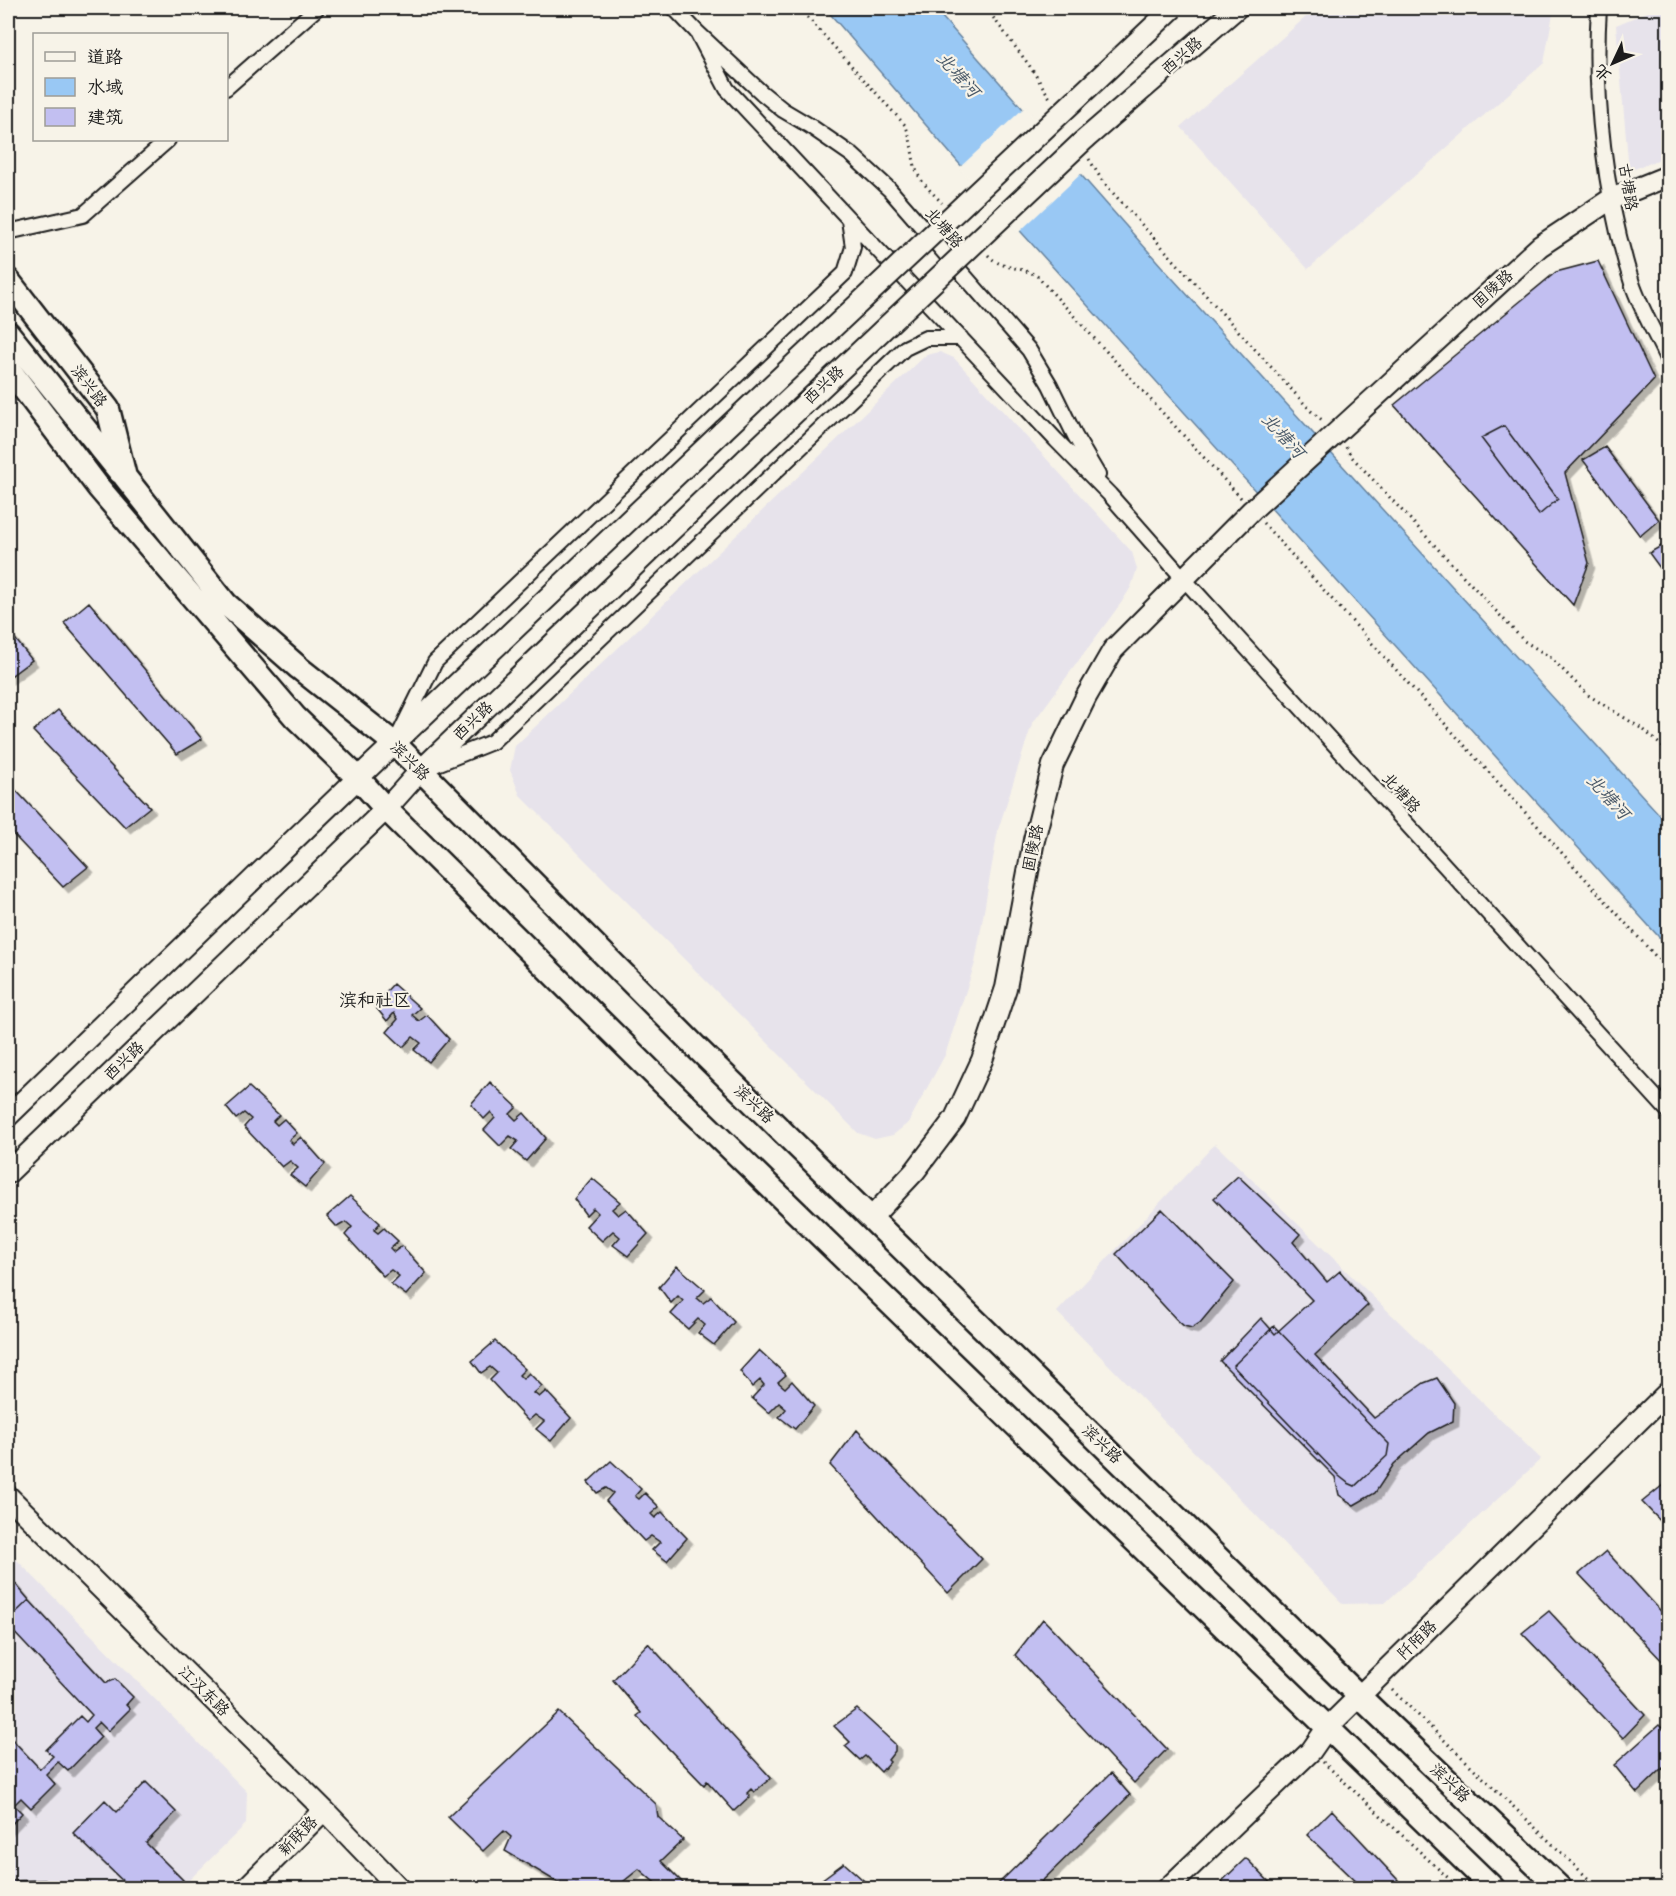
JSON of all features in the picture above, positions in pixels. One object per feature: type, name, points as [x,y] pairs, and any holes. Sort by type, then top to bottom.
[{"type":"main road","points":[[8,1116],[358,778],[1173,8]]},
{"type":"main road","name":"西兴路","points":[[8,1173],[386,809],[420,771],[747,458],[1083,141],[1237,8]]},
{"type":"main road","name":"固陵路","points":[[871,1218],[915,1171],[955,1118],[982,1060],[1006,988],[1034,840],[1053,765],[1086,697],[1113,650],[1252,510],[1540,246],[1611,199],[1668,176]]},
{"type":"main road","name":"滨兴路","points":[[8,280],[108,409],[125,477],[226,604],[299,668],[395,744],[697,1048],[1360,1697],[1560,1888]]},
{"type":"main road","points":[[8,333],[125,477]]},
{"type":"main road","points":[[8,368],[99,488],[287,708],[660,1081],[1493,1888]]},
{"type":"main road","name":"阡陌路","points":[[1168,1888],[1311,1751],[1327,1728],[1668,1392]]},
{"type":"main road","name":"江汉东路","points":[[8,1496],[324,1810],[399,1888]]},
{"type":"main road","name":"新联路","points":[[246,1888],[324,1810]]},
{"type":"street","points":[[228,86],[317,8]]},
{"type":"street","name":"北塘路","points":[[674,8],[762,93],[783,110],[852,155],[889,189],[1029,350],[1110,495]]},
{"type":"street","name":"古塘路","points":[[1599,8],[1597,48],[1611,199],[1633,284],[1668,361]]},
{"type":"street","name":"北塘路","points":[[697,32],[727,89],[1110,495],[1668,1112]]},
{"type":"street","points":[[8,232],[83,215],[167,141]]},
{"type":"street","points":[[395,744],[435,662],[845,273],[854,247],[849,220]]},
{"type":"street","name":"西兴路","points":[[420,771],[492,742],[905,348],[926,338],[961,338]]},
{"type":"path","points":[[799,8],[905,125],[911,136],[918,176],[950,211]]},
{"type":"path","points":[[986,8],[1029,65],[1054,104]]},
{"type":"path","points":[[1085,153],[1103,182],[1311,411],[1337,431],[1352,456],[1524,641],[1550,657],[1588,695],[1644,730],[1664,748],[1668,757]]},
{"type":"path","points":[[989,255],[996,264],[1029,271],[1037,276],[1668,970]]},
{"type":"path","points":[[1379,1677],[1598,1888]]},
{"type":"path","points":[[1311,1751],[1459,1888]]},
{"type":"shaded area","points":[[1316,8],[1554,8],[1544,63],[1308,269],[1181,127]]},
{"type":"shaded area","points":[[1657,8],[1668,8],[1668,156],[1629,171],[1616,25]]},
{"type":"shaded area","points":[[940,352],[954,358],[1132,552],[1137,569],[1131,587],[1121,603],[1032,724],[998,830],[975,963],[945,1055],[908,1123],[893,1135],[875,1139],[858,1133],[520,795],[510,770],[515,746],[926,355]]},
{"type":"shaded area","points":[[1215,1144],[1541,1459],[1385,1603],[1343,1604],[1057,1312]]},
{"type":"shaded area","points":[[8,1551],[247,1792],[246,1824],[181,1888],[8,1888]]},
{"type":"water","name":"北塘河","points":[[825,8],[934,8],[1163,268],[1668,824],[1668,947],[956,160]]},
{"type":"pier","points":[[1025,107],[1083,172],[1018,233],[959,168]]},
{"type":"building","points":[[1598,261],[1654,380],[1565,473],[1589,563],[1573,605],[1394,405],[1556,272]]},
{"type":"building","points":[[1504,426],[1558,499],[1539,515],[1481,438]]},
{"type":"building","points":[[1605,447],[1659,520],[1640,536],[1583,460]]},
{"type":"building","points":[[1668,542],[1668,579],[1649,553]]},
{"type":"building","points":[[89,602],[202,739],[177,754],[64,623]]},
{"type":"building","points":[[8,630],[32,660],[8,678]]},
{"type":"building","points":[[58,710],[150,807],[125,827],[33,731]]},
{"type":"building","points":[[8,782],[88,867],[63,887],[8,829]]},
{"type":"building","points":[[393,984],[420,1008],[412,1015],[419,1021],[427,1015],[449,1039],[429,1062],[414,1050],[421,1043],[413,1037],[403,1047],[387,1032],[398,1019],[394,1013],[387,1021],[374,1005]]},
{"type":"building","points":[[490,1082],[517,1107],[510,1114],[516,1120],[524,1113],[546,1138],[526,1161],[511,1149],[518,1141],[510,1136],[500,1146],[484,1130],[495,1118],[491,1112],[484,1119],[471,1104]]},
{"type":"building","points":[[249,1087],[279,1115],[273,1121],[277,1125],[284,1119],[297,1133],[289,1140],[293,1144],[301,1137],[325,1164],[305,1187],[290,1175],[298,1168],[290,1161],[282,1167],[244,1127],[251,1119],[244,1113],[236,1119],[226,1107]]},
{"type":"building","points":[[1238,1176],[1300,1234],[1293,1242],[1327,1282],[1340,1271],[1368,1305],[1315,1355],[1374,1418],[1424,1383],[1437,1378],[1454,1403],[1453,1421],[1429,1433],[1394,1464],[1375,1493],[1354,1505],[1339,1495],[1335,1477],[1220,1361],[1261,1318],[1275,1334],[1312,1300],[1214,1198]]},
{"type":"building","points":[[592,1178],[620,1202],[612,1209],[618,1215],[626,1209],[648,1234],[628,1256],[613,1245],[620,1237],[613,1231],[602,1241],[586,1226],[598,1213],[593,1208],[586,1215],[574,1199]]},
{"type":"building","points":[[350,1196],[380,1223],[374,1230],[378,1233],[384,1228],[398,1241],[390,1248],[394,1252],[402,1246],[426,1273],[406,1295],[391,1284],[399,1276],[391,1270],[383,1276],[345,1235],[352,1227],[346,1222],[337,1227],[327,1216]]},
{"type":"building","points":[[1162,1209],[1234,1282],[1200,1323],[1192,1328],[1184,1326],[1176,1319],[1116,1254]]},
{"type":"building","points":[[677,1266],[705,1290],[697,1298],[703,1303],[711,1297],[734,1322],[714,1345],[698,1333],[705,1325],[698,1319],[688,1329],[671,1314],[683,1301],[678,1296],[671,1303],[659,1287]]},
{"type":"building","points":[[1274,1326],[1389,1444],[1387,1456],[1355,1486],[1339,1476],[1233,1366]]},
{"type":"building","points":[[495,1341],[525,1369],[519,1375],[523,1379],[529,1373],[542,1386],[534,1393],[539,1397],[546,1391],[571,1418],[551,1441],[536,1429],[544,1421],[535,1415],[528,1421],[490,1380],[497,1373],[490,1367],[481,1373],[472,1361]]},
{"type":"building","points":[[759,1350],[786,1375],[778,1382],[785,1388],[792,1381],[814,1406],[795,1429],[779,1417],[786,1409],[779,1403],[769,1413],[752,1398],[764,1385],[760,1380],[752,1387],[740,1371]]},
{"type":"building","points":[[857,1430],[982,1559],[948,1593],[830,1465]]},
{"type":"building","points":[[611,1461],[641,1489],[635,1496],[639,1499],[645,1493],[659,1507],[651,1514],[655,1518],[662,1512],[687,1538],[667,1561],[652,1550],[660,1542],[651,1536],[644,1541],[606,1501],[613,1493],[606,1488],[597,1493],[588,1482]]},
{"type":"building","points":[[1668,1481],[1668,1529],[1642,1502]]},
{"type":"building","points":[[1606,1551],[1668,1619],[1668,1667],[1579,1574]]},
{"type":"building","points":[[8,1575],[29,1600],[8,1620]]},
{"type":"building","points":[[29,1600],[106,1683],[115,1679],[133,1697],[126,1705],[130,1709],[108,1731],[99,1722],[93,1728],[101,1737],[68,1771],[58,1762],[46,1774],[55,1784],[31,1808],[21,1798],[14,1805],[22,1813],[8,1828],[8,1799],[14,1791],[8,1784],[8,1735],[40,1769],[53,1756],[46,1750],[80,1716],[86,1722],[92,1715],[8,1626],[8,1620]]},
{"type":"building","points":[[1549,1611],[1645,1715],[1623,1738],[1522,1633]]},
{"type":"building","points":[[1043,1619],[1167,1749],[1134,1783],[1015,1655]]},
{"type":"building","points":[[648,1643],[771,1778],[754,1792],[751,1789],[747,1793],[750,1796],[734,1811],[707,1781],[704,1785],[637,1716],[641,1713],[613,1680]]},
{"type":"building","points":[[857,1709],[895,1744],[895,1751],[888,1760],[890,1762],[881,1772],[865,1756],[860,1760],[845,1746],[850,1742],[834,1726]]},
{"type":"building","points":[[559,1712],[656,1804],[658,1817],[683,1840],[661,1861],[688,1888],[661,1888],[639,1869],[619,1885],[589,1887],[557,1882],[505,1851],[511,1837],[504,1831],[483,1851],[448,1817]]},
{"type":"building","points":[[1659,1725],[1668,1734],[1668,1775],[1663,1768],[1637,1793],[1614,1765]]},
{"type":"building","points":[[1111,1773],[1130,1795],[1035,1888],[994,1888]]},
{"type":"building","points":[[146,1782],[176,1812],[146,1843],[183,1880],[175,1888],[130,1888],[73,1833],[105,1800],[117,1812]]},
{"type":"building","points":[[1332,1810],[1398,1880],[1390,1888],[1362,1888],[1307,1835]]},
{"type":"building","points":[[1246,1858],[1275,1888],[1227,1888],[1221,1882]]},
{"type":"building","points":[[844,1863],[872,1888],[829,1888],[821,1880]]},
{"type":"building","points":[[45,1880],[54,1888],[8,1888],[8,1881]]},
{"type":"district","name":"滨和社区","points":[[375,1000]]}]
